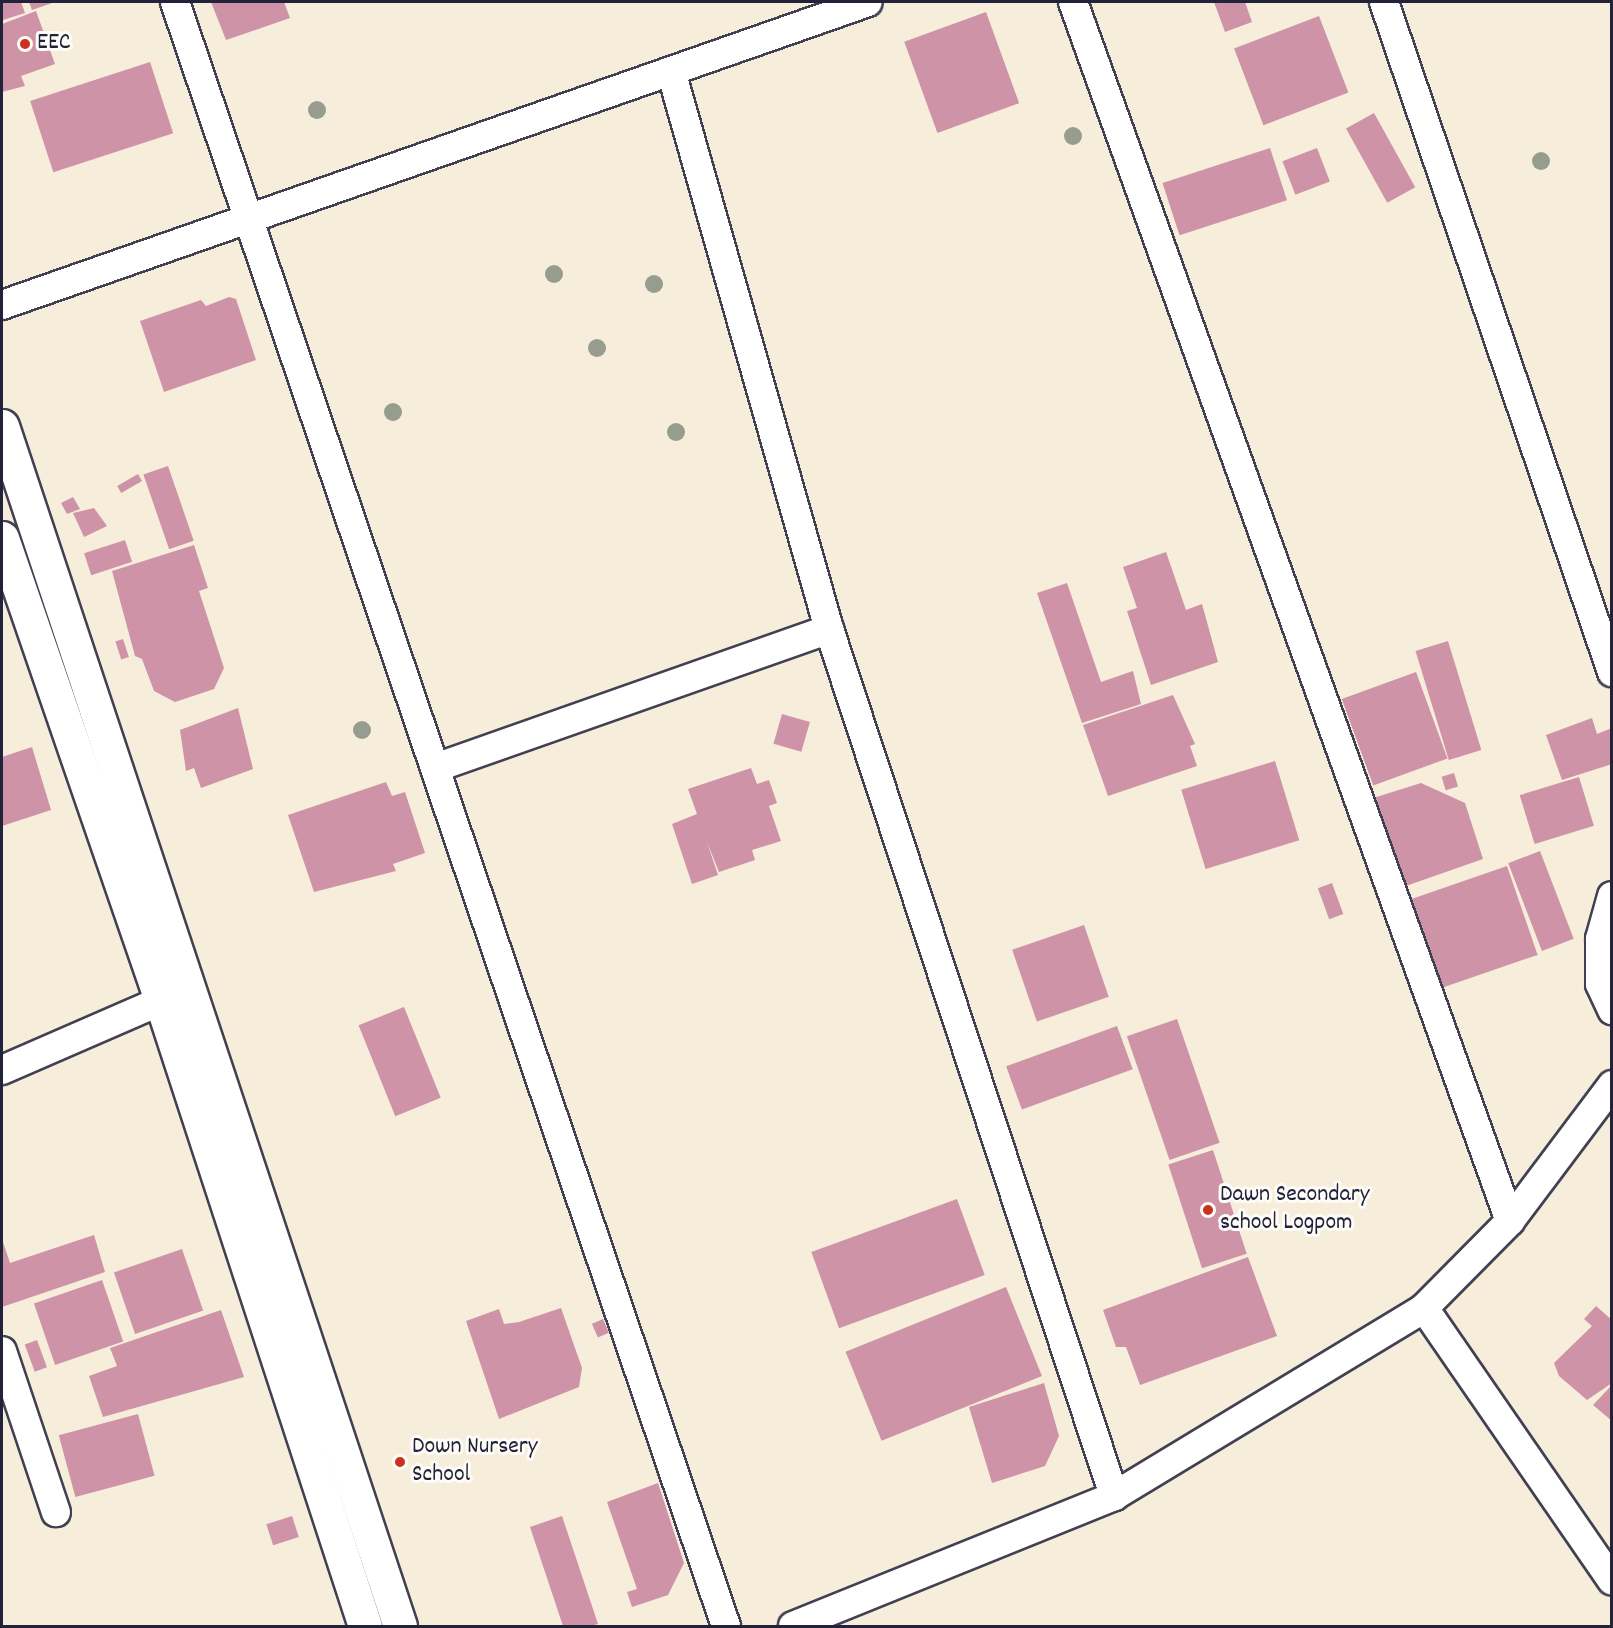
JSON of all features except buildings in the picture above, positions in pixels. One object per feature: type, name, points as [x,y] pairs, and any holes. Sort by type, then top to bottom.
[{"type":"main road","points":[[2,426],[191,988],[400,1626]]},
{"type":"main road","points":[[2,538],[161,1002],[365,1626]]},
{"type":"street","points":[[175,2],[726,1626]]},
{"type":"street","points":[[2,305],[868,2]]},
{"type":"street","points":[[1073,2],[1510,1221]]},
{"type":"street","points":[[1384,2],[1611,672]]},
{"type":"street","points":[[671,70],[829,629],[1114,1496]]},
{"type":"street","points":[[435,768],[829,629]]},
{"type":"street","points":[[1611,896],[1600,939],[1600,984],[1611,1010]]},
{"type":"street","points":[[2,1070],[191,988]]},
{"type":"street","points":[[793,1626],[1114,1496],[1425,1308],[1510,1221],[1611,1085]]},
{"type":"street","points":[[1425,1308],[1611,1581]]},
{"type":"street","points":[[2,1351],[56,1512]]},
{"type":"place","name":"EEC","points":[[25,44]]},
{"type":"place","name":"Dawn Secondary school Logpom","points":[[1208,1210]]},
{"type":"place","name":"Down Nursery School","points":[[400,1462]]}]
